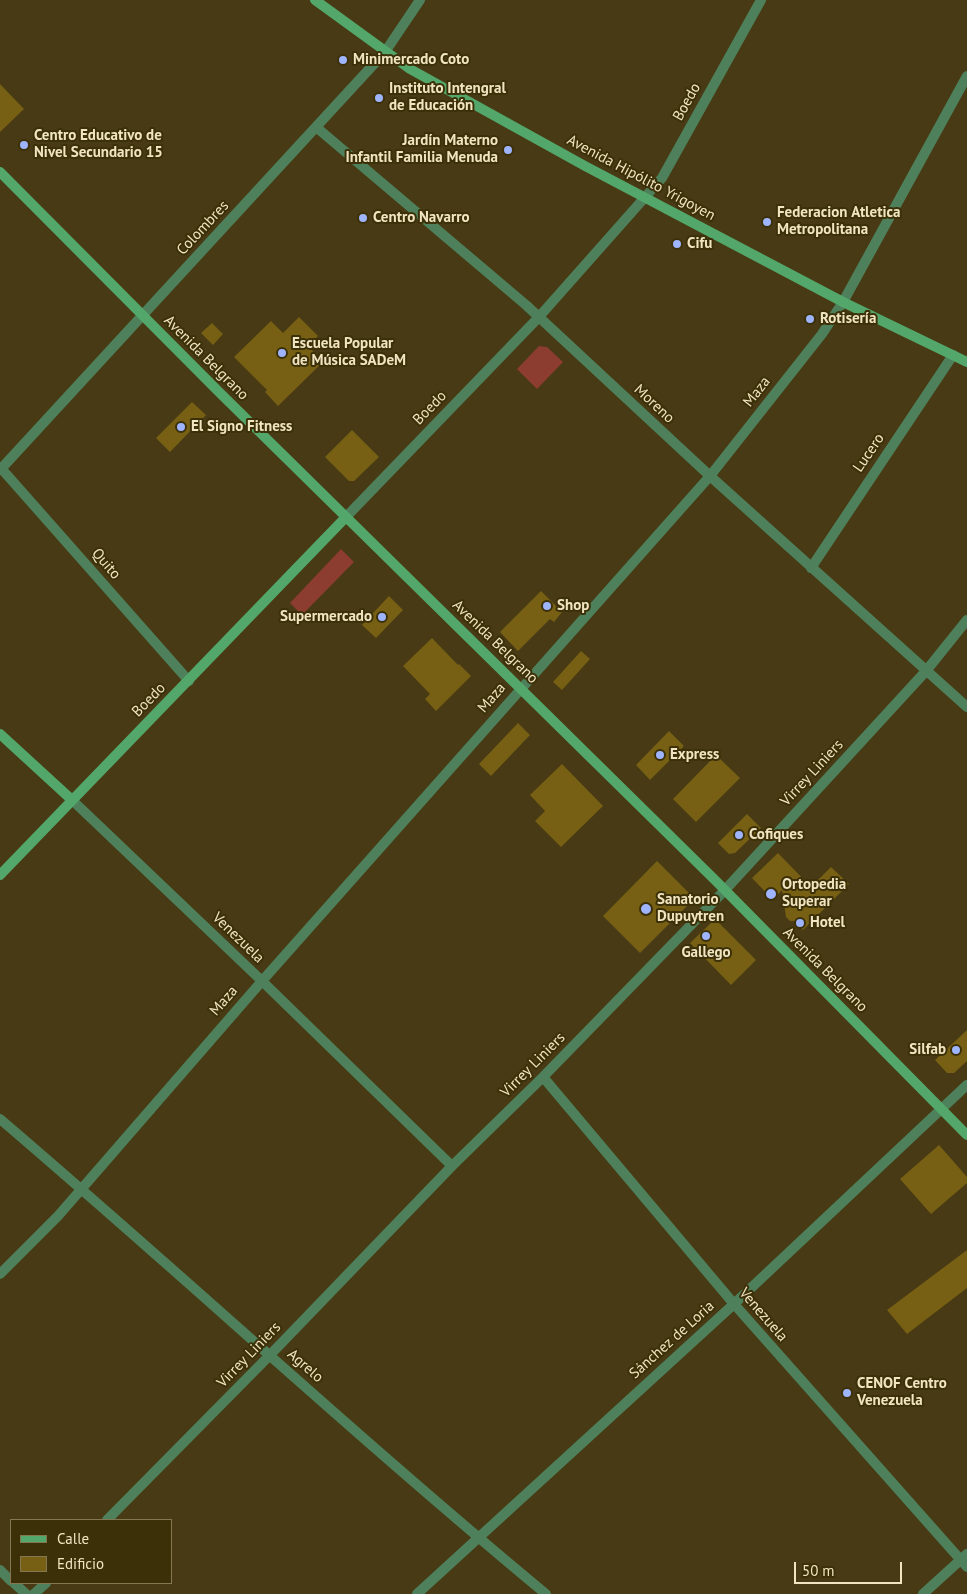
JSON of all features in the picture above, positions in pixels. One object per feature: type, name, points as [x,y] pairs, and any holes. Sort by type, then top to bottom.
[{"type":"main road","name":"Avenida Hipólito Yrigoyen","points":[[314,0],[410,69],[585,166],[843,302],[967,362]]},
{"type":"main road","name":"Avenida Belgrano","points":[[0,172],[346,517],[725,890],[967,1135]]},
{"type":"main road","name":"Boedo","points":[[0,875],[346,517]]},
{"type":"main road","name":"Venezuela","points":[[0,734],[72,800]]},
{"type":"street","name":"Colombres","points":[[0,469],[386,52],[420,0]]},
{"type":"street","name":"Boedo","points":[[346,517],[538,318],[662,178],[761,0]]},
{"type":"street","name":"Maza","points":[[0,1274],[58,1216],[262,981],[710,476],[822,334],[843,302],[967,76]]},
{"type":"street","name":"Moreno","points":[[316,127],[526,305],[710,476],[967,707]]},
{"type":"street","name":"Lucero","points":[[811,568],[953,355]]},
{"type":"street","name":"Quito","points":[[0,469],[189,681]]},
{"type":"street","name":"Virrey Liniers","points":[[108,1519],[270,1355],[452,1166],[543,1077],[725,890],[926,671],[967,620]]},
{"type":"street","name":"Venezuela","points":[[72,800],[452,1166]]},
{"type":"street","name":"Venezuela","points":[[543,1077],[734,1304],[965,1560]]},
{"type":"street","name":"Sánchez de Loria","points":[[417,1594],[734,1304],[967,1085]]},
{"type":"street","name":"Agrelo","points":[[0,1120],[81,1188],[478,1538],[546,1594]]},
{"type":"street","points":[[923,1594],[965,1560]]},
{"type":"street","points":[[0,1570],[10,1580]]},
{"type":"street","points":[[14,1584],[26,1594]]},
{"type":"street","points":[[34,1594],[45,1584]]},
{"type":"shaded area","points":[[539,346],[547,347],[563,362],[537,389],[517,369]]},
{"type":"shaded area","points":[[341,549],[354,562],[302,615],[290,603]]},
{"type":"building","points":[[0,84],[24,109],[0,132]]},
{"type":"building","points":[[299,317],[318,336],[308,346],[323,362],[278,406],[265,392],[267,390],[234,357],[271,321],[283,333]]},
{"type":"building","points":[[212,323],[223,334],[213,345],[201,333]]},
{"type":"building","name":"El Signo Fitness","points":[[192,402],[206,415],[170,452],[156,438]]},
{"type":"building","points":[[352,430],[379,457],[354,481],[349,481],[325,457]]},
{"type":"building","points":[[541,591],[562,612],[554,622],[550,619],[518,651],[500,632]]},
{"type":"building","name":"Supermercado","points":[[389,596],[403,610],[376,638],[362,625]]},
{"type":"building","points":[[432,638],[471,676],[436,711],[425,699],[430,694],[403,666]]},
{"type":"building","points":[[581,651],[590,659],[562,690],[553,682]]},
{"type":"building","points":[[518,723],[530,735],[491,776],[479,764]]},
{"type":"building","name":"Express","points":[[669,731],[684,746],[650,780],[636,765]]},
{"type":"building","points":[[716,755],[740,778],[696,822],[673,799]]},
{"type":"building","points":[[562,764],[603,806],[561,847],[535,821],[545,811],[530,795]]},
{"type":"building","name":"Cofiques","points":[[747,814],[761,828],[735,853],[729,854],[718,843]]},
{"type":"building","points":[[778,853],[811,887],[831,867],[849,884],[803,930],[794,921],[790,921],[786,917],[782,890],[773,900],[752,878]]},
{"type":"building","name":"Sanatorio Dupuytren","points":[[657,861],[690,894],[690,903],[640,953],[603,916]]},
{"type":"building","points":[[711,923],[719,923],[756,960],[731,985],[690,943]]},
{"type":"building","name":"Silfab","points":[[967,1030],[967,1061],[954,1073],[947,1073],[935,1060]]},
{"type":"building","points":[[939,1145],[967,1177],[967,1183],[931,1214],[900,1179]]},
{"type":"building","points":[[967,1250],[967,1288],[907,1334],[887,1310]]},
{"type":"place","name":"Minimercado Coto","points":[[343,60]]},
{"type":"place","name":"Instituto Intengral de Educación","points":[[379,98]]},
{"type":"place","name":"Centro Educativo de Nivel Secundario 15","points":[[24,145]]},
{"type":"place","name":"Jardín Materno Infantil Familia Menuda","points":[[508,150]]},
{"type":"place","name":"Centro Navarro","points":[[363,218]]},
{"type":"place","name":"Federacion Atletica Metropolitana","points":[[767,222]]},
{"type":"place","name":"Cifu","points":[[677,244]]},
{"type":"place","name":"Rotisería","points":[[810,319]]},
{"type":"place","name":"Escuela Popular de Música SADeM","points":[[282,353]]},
{"type":"place","name":"El Signo Fitness","points":[[181,427]]},
{"type":"place","name":"Shop","points":[[547,606]]},
{"type":"place","name":"Supermercado","points":[[382,617]]},
{"type":"place","name":"Express","points":[[660,755]]},
{"type":"place","name":"Cofiques","points":[[739,835]]},
{"type":"place","name":"Ortopedia Superar","points":[[771,894]]},
{"type":"place","name":"Sanatorio Dupuytren","points":[[646,909]]},
{"type":"place","name":"Hotel","points":[[800,923]]},
{"type":"place","name":"Gallego","points":[[706,936]]},
{"type":"place","name":"Silfab","points":[[956,1050]]},
{"type":"place","name":"CENOF Centro Venezuela","points":[[847,1393]]}]
